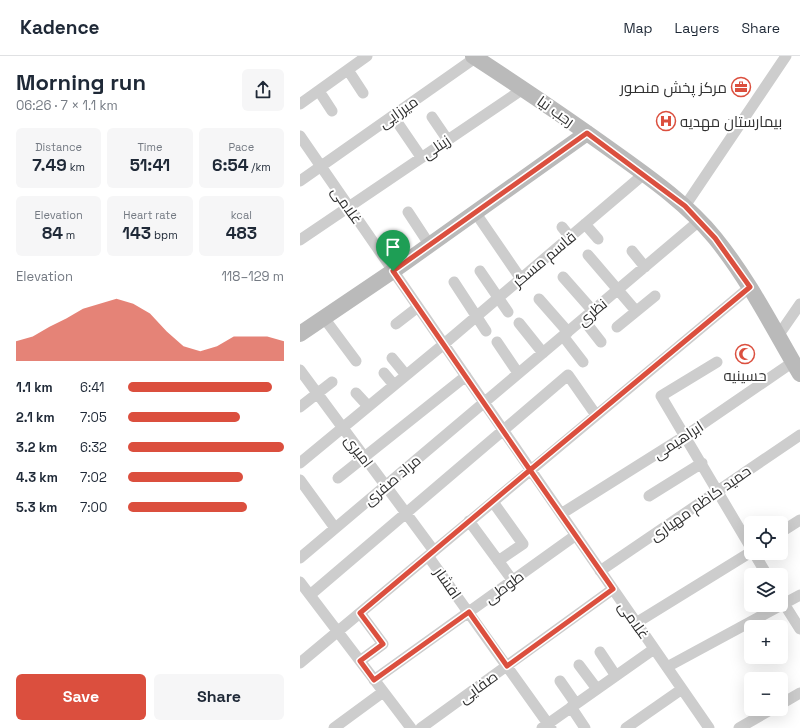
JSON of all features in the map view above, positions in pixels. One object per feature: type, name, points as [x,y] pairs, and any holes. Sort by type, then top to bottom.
[{"type":"main road","name":"رجب نیا","points":[[474,57],[587,133],[685,206],[715,238],[750,287],[796,368]]},
{"type":"main road","points":[[300,334],[393,271],[587,133]]},
{"type":"street","points":[[300,104],[367,56]]},
{"type":"street","points":[[685,206],[786,56]]},
{"type":"street","name":"میرزایی","points":[[300,181],[474,57]]},
{"type":"street","points":[[348,70],[363,93]]},
{"type":"street","name":"زینلی","points":[[300,240],[348,206],[523,89]]},
{"type":"street","points":[[319,91],[332,111]]},
{"type":"street","points":[[393,116],[421,157]]},
{"type":"street","points":[[432,116],[447,140]]},
{"type":"street","name":"غلامی","points":[[300,136],[709,728]]},
{"type":"street","name":"قاسم مسگر","points":[[300,463],[521,279],[547,250],[570,237],[644,174]]},
{"type":"street","points":[[408,212],[429,244]]},
{"type":"street","points":[[475,212],[521,279]]},
{"type":"street","name":"نظری","points":[[484,402],[699,221]]},
{"type":"street","points":[[585,224],[598,239]]},
{"type":"street","points":[[562,228],[570,237]]},
{"type":"street","points":[[632,251],[645,267]]},
{"type":"street","points":[[588,255],[636,311]]},
{"type":"street","points":[[480,271],[508,312]]},
{"type":"street","points":[[563,277],[593,311]]},
{"type":"street","points":[[454,282],[486,331]]},
{"type":"street","points":[[300,663],[750,287]]},
{"type":"street","points":[[617,327],[655,296]]},
{"type":"street","points":[[540,299],[583,362]]},
{"type":"street","points":[[778,336],[800,304]]},
{"type":"street","points":[[396,324],[418,307]]},
{"type":"street","points":[[324,318],[356,361]]},
{"type":"street","points":[[583,320],[601,342]]},
{"type":"street","points":[[519,323],[543,353]]},
{"type":"street","points":[[497,342],[518,373]]},
{"type":"street","points":[[392,358],[406,375]]},
{"type":"street","points":[[716,362],[661,396],[744,536]]},
{"type":"street","name":"ابراهیمی","points":[[561,514],[796,368]]},
{"type":"street","name":"امیری","points":[[300,370],[316,394],[405,513],[431,553]]},
{"type":"street","points":[[384,373],[394,385]]},
{"type":"street","points":[[310,595],[568,375],[596,415]]},
{"type":"street","points":[[338,478],[466,376]]},
{"type":"street","points":[[300,407],[332,382]]},
{"type":"street","points":[[356,393],[368,406]]},
{"type":"street","name":"مراد صفری","points":[[300,558],[484,402]]},
{"type":"street","name":"حمید کاظم مهیاری","points":[[600,571],[800,435]]},
{"type":"street","points":[[649,496],[702,463]]},
{"type":"street","points":[[300,480],[336,528]]},
{"type":"street","points":[[493,502],[523,544],[498,561]]},
{"type":"street","points":[[788,528],[800,520]]},
{"type":"street","points":[[469,521],[513,581]]},
{"type":"street","name":"طوطی","points":[[374,680],[576,536]]},
{"type":"street","name":"افشار","points":[[431,553],[547,727]]},
{"type":"street","points":[[636,623],[744,556]]},
{"type":"street","points":[[300,582],[411,728]]},
{"type":"street","name":"صفایی","points":[[421,728],[613,589]]},
{"type":"street","points":[[788,599],[800,595]]},
{"type":"street","points":[[788,610],[800,629]]},
{"type":"street","points":[[666,667],[763,612]]},
{"type":"street","points":[[360,613],[383,644],[360,661]]},
{"type":"street","points":[[547,727],[597,689],[654,649]]},
{"type":"street","points":[[600,652],[616,676]]},
{"type":"street","points":[[579,665],[597,689]]},
{"type":"street","points":[[560,681],[585,728]]},
{"type":"street","points":[[626,728],[682,689]]},
{"type":"street","points":[[334,728],[383,692]]},
{"type":"street","points":[[788,700],[800,693]]},
{"type":"street","points":[[739,728],[760,716]]},
{"type":"place","name":"مركز پخش منصور","points":[[741,87]]},
{"type":"place","name":"بیمارستان مهدیه","points":[[666,121]]},
{"type":"place","name":"حسینیه","points":[[745,354]]},
{"type":"route","points":[[393,271],[530,470],[360,613],[383,644],[360,661],[374,680],[469,612],[507,666],[613,589],[530,470],[750,287],[715,238],[685,206],[587,133],[393,271]]}]
